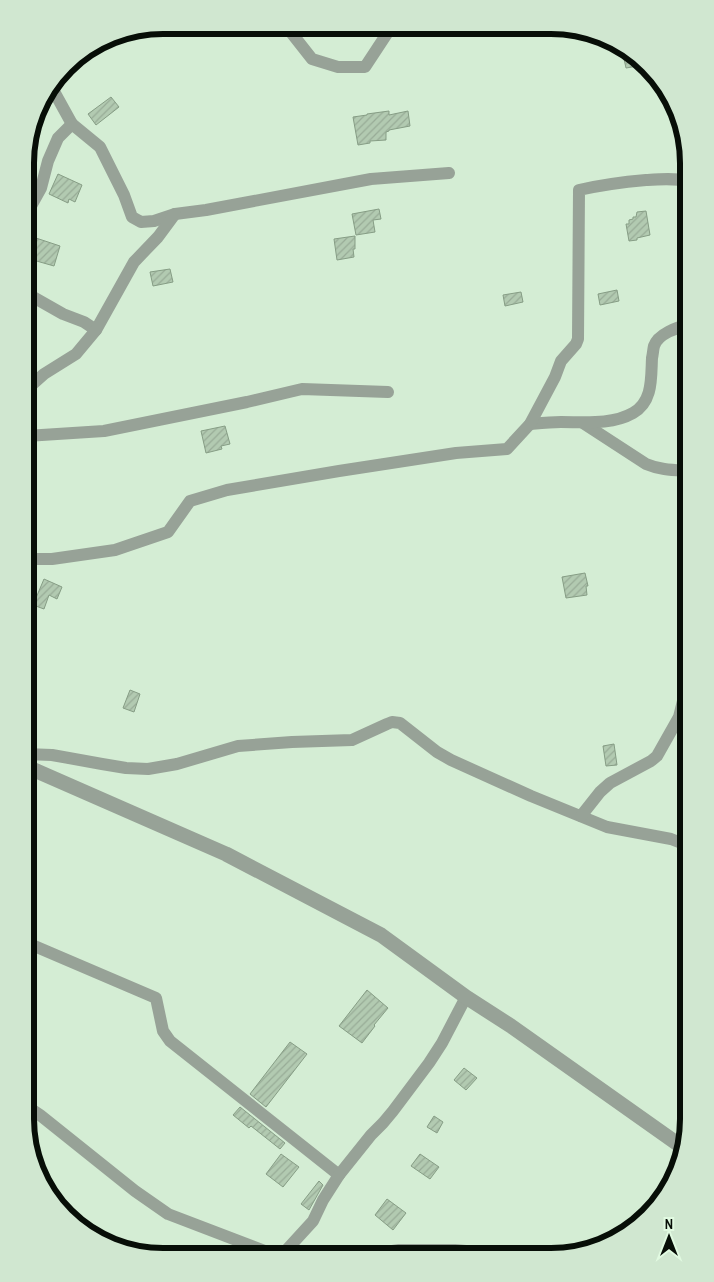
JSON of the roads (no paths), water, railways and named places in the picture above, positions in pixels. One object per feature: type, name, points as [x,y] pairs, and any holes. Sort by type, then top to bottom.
[{"type":"street","points":[[292,34],[312,59],[338,67],[365,66],[387,34]]},
{"type":"street","points":[[55,92],[72,124],[100,147],[124,195],[132,217],[142,222],[154,221],[175,214],[206,210],[371,179],[449,173]]},
{"type":"street","points":[[34,200],[58,138],[72,124]]},
{"type":"street","points":[[34,559],[52,559],[115,550],[168,532],[190,501],[227,490],[430,456],[507,449],[530,424],[555,377],[561,361],[578,339],[579,190],[624,182],[680,180]]},
{"type":"street","points":[[34,383],[44,374],[76,354],[96,330],[134,262],[158,237],[175,214]]},
{"type":"street","points":[[34,298],[63,314],[84,322],[96,330]]},
{"type":"street","points":[[530,424],[603,422],[633,413],[643,406],[647,400],[653,351],[656,343],[671,330],[680,328]]},
{"type":"street","points":[[34,435],[104,431],[302,390],[388,392]]},
{"type":"street","points":[[583,423],[646,464],[656,468],[680,471]]},
{"type":"street","points":[[580,816],[610,783],[657,756],[680,713]]},
{"type":"street","points":[[34,762],[52,755],[102,764],[148,769],[177,764],[238,746],[352,740],[386,724],[396,722],[451,760],[531,796],[606,826],[680,842]]},
{"type":"street","points":[[34,769],[208,846],[380,936],[678,1143]]},
{"type":"street","points":[[34,946],[156,998],[163,1031],[170,1041],[339,1175]]},
{"type":"street","points":[[287,1248],[313,1221],[323,1200],[339,1175],[393,1111],[429,1063],[442,1044],[466,997]]},
{"type":"street","points":[[34,1111],[168,1214],[258,1248]]}]
